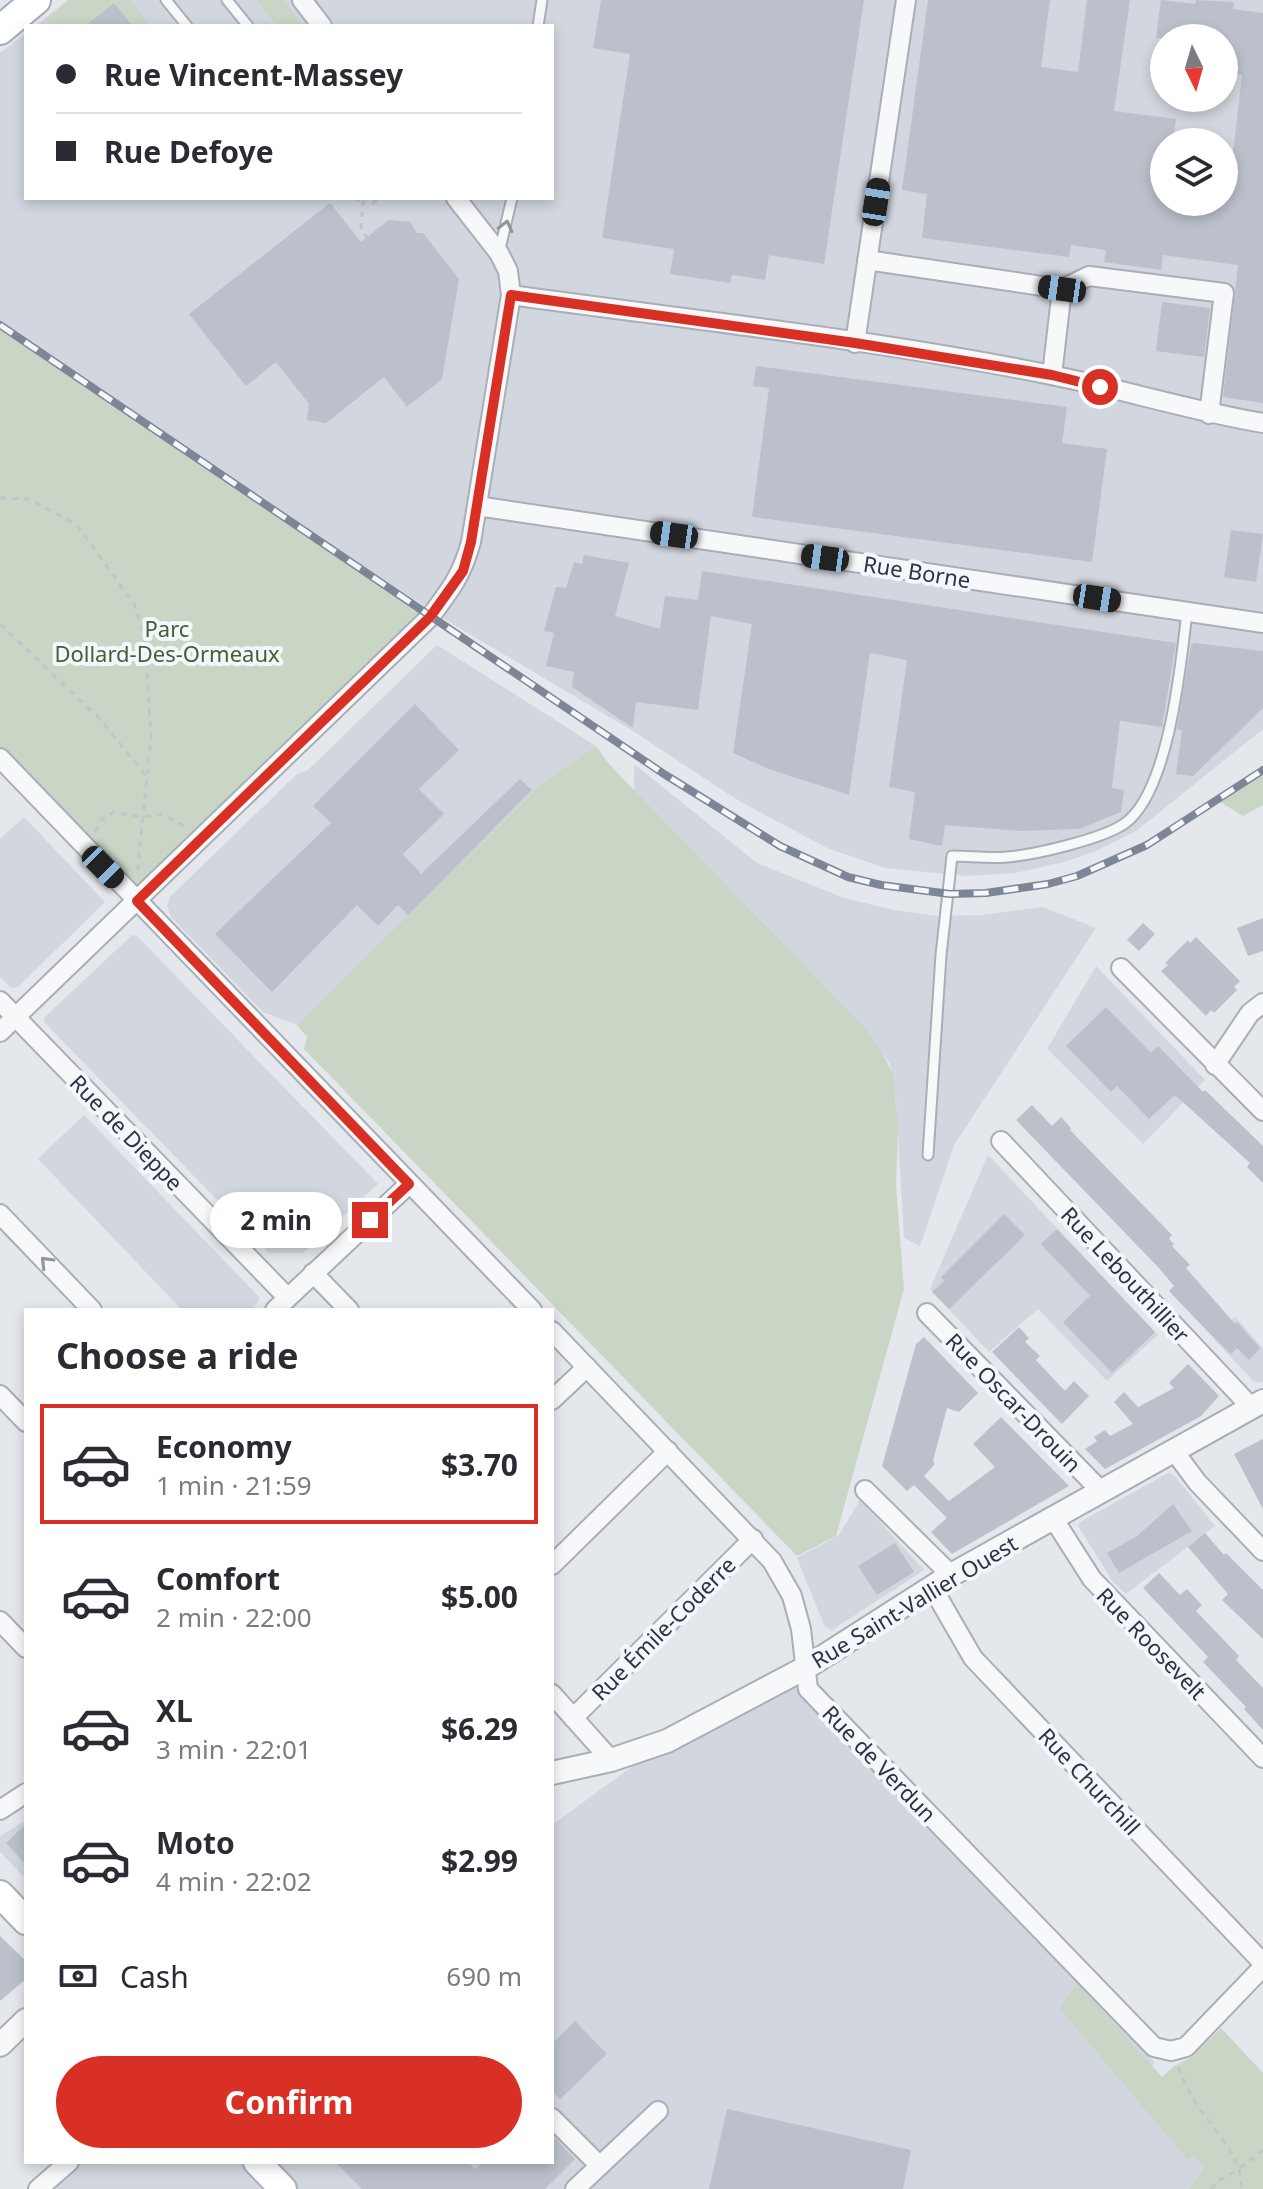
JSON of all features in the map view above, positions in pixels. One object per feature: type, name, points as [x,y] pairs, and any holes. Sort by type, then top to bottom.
[{"type":"main road","points":[[0,30],[36,0]]},
{"type":"main road","points":[[0,1894],[24,1919]]},
{"type":"main road","points":[[259,2164],[283,2189]]},
{"type":"street","points":[[302,0],[320,24]]},
{"type":"street","points":[[855,343],[906,0]]},
{"type":"street","points":[[0,1032],[430,617],[463,571],[477,506],[511,295],[508,271],[499,253],[458,200]]},
{"type":"street","points":[[867,260],[1062,289],[1089,276],[1224,293],[1209,414]]},
{"type":"street","points":[[1052,375],[1062,289]]},
{"type":"street","points":[[511,295],[855,343],[1052,375],[1209,414],[1263,423]]},
{"type":"street","name":"Rue Borne","points":[[477,506],[1263,623]]},
{"type":"street","points":[[0,758],[530,1308]]},
{"type":"street","points":[[1121,968],[1263,1111]]},
{"type":"street","name":"Rue de Dieppe","points":[[0,1001],[281,1304]]},
{"type":"street","points":[[1215,1065],[1250,1013],[1263,1003]]},
{"type":"street","name":"Rue Lebouthillier","points":[[1001,1141],[1257,1404]]},
{"type":"street","points":[[281,1304],[409,1184]]},
{"type":"street","points":[[0,1214],[90,1308]]},
{"type":"street","points":[[313,1273],[347,1308]]},
{"type":"street","name":"Rue Oscar-Drouin","points":[[927,1313],[1101,1491]]},
{"type":"street","name":"Rue de Verdun","points":[[554,1333],[772,1561],[792,1596],[807,1667],[808,1689],[1154,2047],[1171,2051]]},
{"type":"street","points":[[554,1398],[587,1367]]},
{"type":"street","points":[[0,1395],[24,1420]]},
{"type":"street","name":"Rue Saint-Vallier Ouest","points":[[554,1773],[611,1760],[667,1741],[807,1667],[951,1575],[1257,1404]]},
{"type":"street","points":[[554,1563],[668,1451]]},
{"type":"street","points":[[1174,1451],[1197,1482],[1263,1551]]},
{"type":"street","points":[[865,1490],[951,1575]]},
{"type":"street","name":"Rue Roosevelt","points":[[1053,1518],[1092,1579],[1263,1758]]},
{"type":"street","name":"Rue Émile-Coderre","points":[[573,1718],[753,1539]]},
{"type":"street","name":"Rue Churchill","points":[[932,1587],[973,1658],[1263,1965]]},
{"type":"street","points":[[0,1621],[24,1646]]},
{"type":"street","points":[[554,1696],[611,1760]]},
{"type":"street","points":[[0,1810],[24,1794]]},
{"type":"street","points":[[1171,2051],[1186,2047],[1263,1965]]},
{"type":"street","points":[[0,2045],[24,2022]]},
{"type":"street","points":[[575,2189],[658,2111]]},
{"type":"street","points":[[554,2120],[600,2166]]},
{"type":"street","points":[[38,2189],[67,2164]]},
{"type":"lane","points":[[166,0],[185,24]]},
{"type":"lane","points":[[227,0],[246,24]]},
{"type":"lane","points":[[538,24],[542,0]]},
{"type":"lane","points":[[499,253],[512,200]]},
{"type":"lane","points":[[928,1155],[941,955],[952,856],[1008,857],[1095,837],[1125,823],[1146,796],[1173,719],[1187,612]]},
{"type":"path","points":[[358,200],[373,203],[377,200]]},
{"type":"path","points":[[363,202],[361,228],[368,239]]},
{"type":"path","points":[[0,498],[29,499],[77,525],[134,604],[145,639],[151,737],[137,901]]},
{"type":"path","points":[[0,624],[99,718],[147,777]]},
{"type":"path","points":[[85,849],[101,820],[114,812],[142,817],[163,814],[175,819],[200,840]]},
{"type":"path","points":[[1171,2051],[1192,2098],[1230,2150],[1239,2169],[1242,2189]]},
{"type":"path","points":[[1211,2189],[1263,2150]]},
{"type":"shaded area","points":[[68,0],[1263,0],[1263,729],[1136,831],[1096,851],[1015,873],[966,876],[885,868],[827,848],[739,801],[633,731],[451,623],[52,363],[30,356],[14,336],[0,325],[0,53],[24,35],[24,200],[554,200],[554,24],[38,24]]},
{"type":"shaded area","points":[[437,645],[596,746],[540,784],[297,1025],[263,1012],[171,917],[167,906],[170,897]]},
{"type":"shaded area","points":[[634,764],[757,863],[844,898],[938,916],[982,915],[1043,907],[1096,928],[954,1145],[920,1246],[904,1238],[896,1099],[890,1064],[882,1051],[634,790]]},
{"type":"shaded area","points":[[24,817],[105,902],[18,987],[11,988],[0,977],[0,839]]},
{"type":"shaded area","points":[[132,935],[137,936],[378,1184],[303,1253],[269,1253],[44,1022],[45,1017]]},
{"type":"shaded area","points":[[1096,966],[1205,1080],[1143,1144],[1047,1049]]},
{"type":"shaded area","points":[[84,1115],[260,1298],[253,1308],[180,1308],[38,1159]]},
{"type":"shaded area","points":[[988,1155],[1158,1335],[1107,1381],[1038,1309],[989,1352],[930,1289]]},
{"type":"shaded area","points":[[1235,1316],[1263,1349],[1263,1381],[1260,1383],[1253,1381],[1214,1339]]},
{"type":"shaded area","points":[[1168,1473],[1174,1475],[1215,1526],[1126,1594],[1113,1582],[1078,1526],[1080,1522]]},
{"type":"shaded area","points":[[860,1500],[924,1570],[832,1630],[825,1627],[797,1558],[839,1535]]},
{"type":"shaded area","points":[[807,1667],[808,1689],[1154,2062],[1141,2099],[1205,2168],[1189,2189],[38,2189],[67,2164],[554,2164],[554,1824],[667,1741]]},
{"type":"shaded area","points":[[24,1821],[24,1877],[0,1852],[0,1836]]},
{"type":"green space","points":[[70,0],[130,0],[149,24],[131,24],[114,3],[88,24],[50,24],[46,19]]},
{"type":"green space","points":[[256,0],[283,0],[301,24],[275,24]]},
{"type":"green space","name":"Parc Dollard-Des-Ormeaux","points":[[0,328],[430,617],[137,901],[0,758]]},
{"type":"green space","points":[[596,746],[609,764],[862,1025],[882,1051],[893,1075],[898,1123],[896,1186],[904,1289],[836,1536],[797,1556],[304,1049],[307,1037],[297,1025],[540,784]]},
{"type":"green space","points":[[1263,770],[1263,805],[1243,816],[1217,800]]},
{"type":"green space","points":[[1077,1983],[1162,2077],[1174,2066],[1192,2057],[1221,2028],[1263,2073],[1263,2189],[1189,2189],[1204,2168],[1194,2156],[1188,2160],[1060,2009]]},
{"type":"building","points":[[601,0],[864,0],[824,264],[769,255],[765,280],[732,275],[730,283],[670,274],[674,249],[602,238],[630,54],[593,48]]},
{"type":"building","points":[[928,0],[1050,0],[1041,67],[1078,72],[1087,0],[1130,0],[1114,111],[1176,119],[1175,128],[1150,128],[1150,216],[1238,216],[1236,128],[1242,75],[1238,74],[1238,24],[1158,24],[1161,0],[1195,4],[1196,0],[1234,2],[1233,9],[1263,13],[1263,403],[1223,397],[1238,265],[1163,255],[1161,270],[1104,262],[1106,250],[1071,245],[1069,257],[922,238],[927,194],[902,190]]},
{"type":"building","points":[[114,3],[131,24],[88,24]]},
{"type":"building","points":[[330,203],[361,242],[389,220],[410,222],[417,233],[423,233],[459,279],[442,379],[407,407],[384,377],[326,423],[307,420],[309,404],[276,362],[246,386],[189,314]]},
{"type":"building","points":[[1162,302],[1210,308],[1204,357],[1156,351]]},
{"type":"building","points":[[756,366],[1067,407],[1062,443],[1107,449],[1092,562],[752,517],[769,388],[753,386]]},
{"type":"building","points":[[1231,530],[1263,534],[1256,582],[1224,577]]},
{"type":"building","points":[[584,555],[629,563],[615,616],[660,629],[665,596],[698,600],[702,571],[1176,643],[1162,727],[1120,721],[1112,788],[1124,790],[1121,812],[1079,829],[1020,831],[945,825],[942,846],[909,839],[915,792],[889,787],[907,660],[870,653],[849,795],[769,769],[733,753],[752,624],[711,616],[698,710],[636,702],[633,728],[572,687],[574,672],[546,666],[554,633],[544,631],[556,587],[566,588],[574,562],[582,564]]},
{"type":"building","points":[[1191,645],[1263,651],[1263,708],[1193,776],[1176,774],[1182,730],[1177,729]]},
{"type":"building","points":[[415,704],[459,750],[419,789],[444,814],[403,854],[421,874],[520,779],[532,790],[408,915],[398,905],[378,926],[357,905],[272,992],[215,934],[331,823],[313,806]]},
{"type":"building","points":[[1263,918],[1263,951],[1248,956],[1237,928]]},
{"type":"building","points":[[1143,923],[1155,934],[1139,951],[1127,940]]},
{"type":"building","points":[[1196,937],[1240,981],[1234,987],[1237,990],[1214,1013],[1211,1010],[1206,1016],[1161,971],[1188,940],[1190,943]]},
{"type":"building","points":[[1106,1007],[1151,1053],[1158,1046],[1263,1146],[1263,1183],[1247,1167],[1250,1163],[1175,1095],[1149,1119],[1117,1086],[1111,1092],[1066,1046]]},
{"type":"building","points":[[1032,1105],[1052,1126],[1061,1117],[1172,1235],[1169,1239],[1174,1244],[1172,1246],[1190,1265],[1186,1268],[1260,1348],[1249,1360],[1237,1348],[1231,1354],[1210,1334],[1169,1291],[1174,1286],[1158,1267],[1016,1120]]},
{"type":"building","points":[[1004,1214],[1025,1235],[949,1309],[932,1292],[944,1281],[941,1277]]},
{"type":"building","points":[[1057,1229],[1155,1332],[1112,1373],[1063,1322],[1090,1296],[1041,1244]]},
{"type":"building","points":[[1019,1327],[1029,1338],[1025,1342],[1040,1356],[1036,1360],[1065,1391],[1074,1381],[1089,1396],[1062,1424],[992,1352]]},
{"type":"building","points":[[924,1337],[978,1393],[959,1412],[947,1408],[933,1461],[935,1464],[924,1476],[949,1501],[995,1467],[973,1444],[1001,1417],[1069,1486],[952,1554],[931,1532],[947,1518],[914,1485],[907,1491],[882,1466],[916,1344]]},
{"type":"building","points":[[1188,1364],[1219,1396],[1201,1416],[1105,1469],[1085,1449],[1097,1441],[1094,1437],[1105,1430],[1110,1436],[1133,1424],[1114,1402],[1124,1392],[1138,1407],[1174,1388],[1169,1383]]},
{"type":"building","points":[[1263,1439],[1263,1509],[1234,1454]]},
{"type":"building","points":[[1173,1504],[1192,1531],[1119,1573],[1107,1553],[1137,1536]]},
{"type":"building","points":[[1205,1533],[1263,1590],[1263,1639],[1222,1600],[1228,1594],[1188,1547]]},
{"type":"building","points":[[895,1543],[914,1572],[877,1595],[858,1566]]},
{"type":"building","points":[[1159,1573],[1180,1595],[1187,1589],[1202,1605],[1196,1611],[1239,1656],[1236,1660],[1263,1688],[1263,1730],[1244,1709],[1246,1707],[1203,1662],[1208,1657],[1143,1588]]},
{"type":"building","points":[[24,1826],[24,1863],[6,1843]]},
{"type":"building","points":[[0,1936],[24,1959],[24,1981],[0,2001]]},
{"type":"building","points":[[575,2021],[607,2054],[560,2099],[554,2093],[554,2042]]},
{"type":"building","points":[[727,2109],[911,2150],[903,2189],[709,2189]]},
{"type":"building","points":[[554,2137],[575,2159],[545,2189],[362,2189],[337,2164],[470,2164],[475,2169],[481,2164],[554,2164]]},
{"type":"railway","points":[[0,325],[664,774],[780,846],[848,877],[881,885],[950,894],[986,893],[1048,884],[1077,876],[1147,845],[1263,770]]},
{"type":"route","points":[[370,1220],[409,1184],[137,901],[430,617],[463,571],[471,542],[511,295],[855,343],[1052,375],[1100,387]]}]
